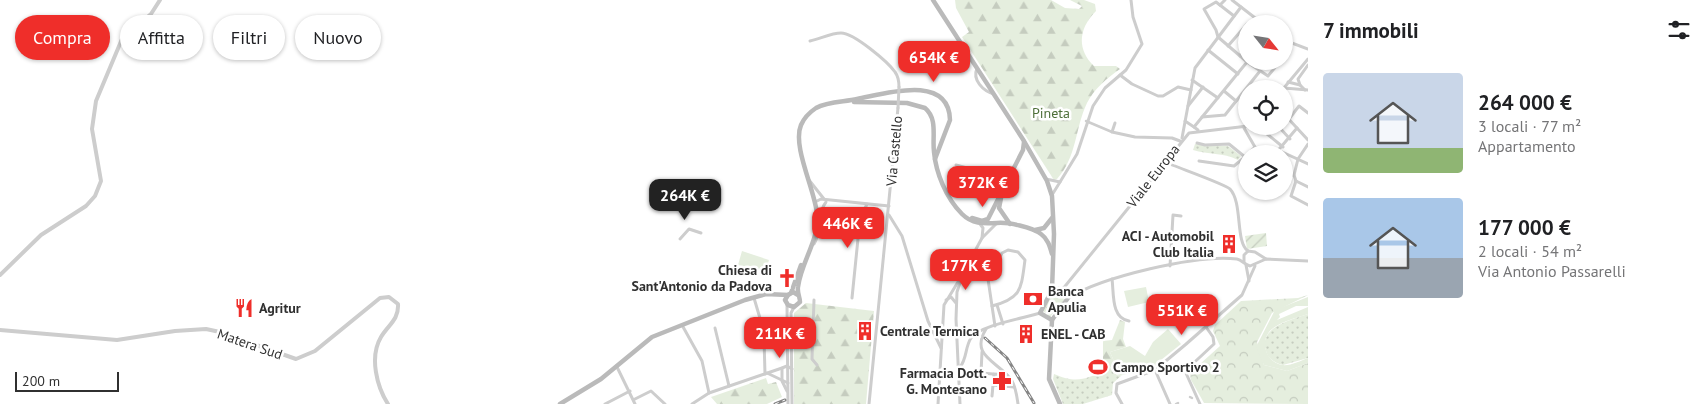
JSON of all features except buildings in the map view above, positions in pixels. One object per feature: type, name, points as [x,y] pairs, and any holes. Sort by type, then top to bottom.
[{"type":"main road","points":[[933,0],[995,94],[1046,179],[1052,196],[1052,290],[1040,313],[1052,320]]},
{"type":"main road","points":[[786,303],[810,248],[816,227],[815,202],[800,138],[801,125],[806,117],[817,107],[907,90],[922,90],[934,94],[945,103],[950,114],[950,120],[935,159]]},
{"type":"main road","points":[[845,102],[921,106],[929,112],[934,122],[937,170],[947,193],[958,210],[969,220],[980,224],[997,223],[1028,229],[1045,238],[1053,256]]},
{"type":"main road","points":[[958,210],[972,218],[986,220],[1021,154],[1024,140]]},
{"type":"main road","points":[[1021,154],[1026,152],[1033,155]]},
{"type":"main road","points":[[1002,192],[999,208],[1005,220],[1012,225]]},
{"type":"main road","points":[[1028,229],[1044,228],[1053,215]]},
{"type":"main road","points":[[774,295],[794,307],[800,302],[798,295],[806,258]]},
{"type":"main road","points":[[1052,290],[1062,290],[1068,298],[1052,320],[1048,379],[1060,404]]},
{"type":"main road","points":[[560,404],[616,367],[652,337],[714,310],[754,297],[798,295]]},
{"type":"street","points":[[0,275],[41,235],[86,206],[95,196],[101,181],[92,129],[96,101],[122,39],[151,14],[160,0]]},
{"type":"street","points":[[1052,196],[1077,154],[1086,121],[1101,93],[1129,66],[1142,44],[1134,21],[1132,0]]},
{"type":"street","points":[[1220,5],[1224,0]]},
{"type":"street","points":[[1232,0],[1251,15]]},
{"type":"street","points":[[1234,16],[1216,2],[1204,9],[1218,37],[1238,54]]},
{"type":"street","points":[[1086,121],[1112,132],[1136,137],[1181,140],[1195,68],[1241,8]]},
{"type":"street","name":"Via Castello","points":[[810,41],[841,33],[847,34],[869,48],[897,74],[899,87],[898,108],[869,404]]},
{"type":"street","points":[[1228,46],[1238,34]]},
{"type":"street","points":[[1293,43],[1308,49]]},
{"type":"street","points":[[1208,50],[1238,74]]},
{"type":"street","points":[[1290,80],[1308,59]]},
{"type":"street","points":[[1300,85],[1298,79],[1308,65]]},
{"type":"street","points":[[1194,127],[1242,70]]},
{"type":"street","points":[[1202,118],[1225,115],[1260,71],[1268,76],[1273,70]]},
{"type":"street","points":[[1120,75],[1132,84],[1158,96],[1163,96],[1178,87],[1191,90]]},
{"type":"street","points":[[1192,80],[1218,98]]},
{"type":"street","points":[[1293,83],[1307,90]]},
{"type":"street","points":[[1188,108],[1203,87]]},
{"type":"street","points":[[1293,89],[1307,90]]},
{"type":"street","points":[[1224,91],[1236,101]]},
{"type":"street","points":[[1293,114],[1299,106],[1308,113]]},
{"type":"street","points":[[1185,121],[1198,131]]},
{"type":"street","points":[[1112,132],[1115,123]]},
{"type":"street","points":[[1293,124],[1308,142],[1298,159],[1294,175],[1296,181],[1292,196],[1308,206]]},
{"type":"street","name":"Viale Europa","points":[[1062,290],[1181,140],[1189,133],[1198,131],[1238,128]]},
{"type":"street","points":[[1285,145],[1297,128]]},
{"type":"street","points":[[1268,135],[1281,145]]},
{"type":"street","points":[[1286,135],[1290,139]]},
{"type":"street","points":[[1197,143],[1205,145],[1229,144],[1238,150]]},
{"type":"street","points":[[1293,157],[1308,164]]},
{"type":"street","points":[[1199,161],[1234,166],[1238,162]]},
{"type":"street","points":[[1165,162],[1221,183],[1230,189],[1236,199],[1243,244],[1248,251],[1266,259],[1308,261]]},
{"type":"street","points":[[956,165],[1008,179]]},
{"type":"street","points":[[1046,179],[1060,182]]},
{"type":"street","points":[[809,180],[818,195],[827,201]]},
{"type":"street","points":[[1296,181],[1308,187]]},
{"type":"street","points":[[815,202],[817,200],[889,206]]},
{"type":"street","points":[[810,248],[820,232],[821,208],[827,201]]},
{"type":"street","points":[[852,298],[860,219],[867,204]]},
{"type":"street","points":[[880,206],[888,214],[902,236],[928,321],[942,348]]},
{"type":"street","points":[[1170,266],[1172,215],[1181,216]]},
{"type":"street","points":[[960,404],[957,292],[964,273],[982,238],[997,223]]},
{"type":"street","points":[[980,224],[983,228],[982,238]]},
{"type":"street","points":[[680,239],[689,229],[701,233]]},
{"type":"street","points":[[992,306],[1010,301],[1020,286],[1024,260],[1018,252],[1004,251],[988,279],[992,306],[995,326]]},
{"type":"street","points":[[1248,251],[1244,255],[1244,263],[1249,282]]},
{"type":"street","points":[[1122,404],[1116,393],[1117,384],[1155,370],[1242,295],[1257,263],[1257,254]]},
{"type":"street","points":[[1068,298],[1112,279],[1170,266],[1205,260],[1237,259],[1250,266],[1266,259]]},
{"type":"street","points":[[938,404],[945,300],[964,273]]},
{"type":"street","points":[[1112,279],[1116,314],[1121,319],[1129,321]]},
{"type":"street","points":[[951,290],[957,292]]},
{"type":"street","points":[[945,300],[957,292]]},
{"type":"street","name":"Matera Sud","points":[[0,330],[117,340],[174,331],[206,329],[220,332],[296,359],[316,351],[380,298],[389,297],[398,304],[397,316],[380,337],[376,358],[377,380],[388,404]]},
{"type":"street","points":[[754,297],[762,325]]},
{"type":"street","points":[[951,297],[957,304]]},
{"type":"street","points":[[814,300],[812,359],[817,365]]},
{"type":"street","points":[[786,303],[788,366],[792,404]]},
{"type":"street","points":[[997,304],[1003,324]]},
{"type":"street","points":[[788,404],[792,369],[791,313],[794,307]]},
{"type":"street","points":[[959,367],[964,360],[970,338],[986,329],[1040,313]]},
{"type":"street","points":[[682,325],[702,361],[709,393]]},
{"type":"street","points":[[1200,404],[1185,371],[1214,344],[1213,337],[1206,327]]},
{"type":"street","points":[[715,328],[729,386]]},
{"type":"street","points":[[986,329],[980,341],[982,352],[981,373],[1007,375]]},
{"type":"street","points":[[764,339],[766,374]]},
{"type":"street","points":[[982,352],[1007,375],[1015,387],[1018,404]]},
{"type":"street","points":[[692,404],[709,393],[788,366]]},
{"type":"street","points":[[788,366],[792,369]]},
{"type":"street","points":[[616,367],[636,404]]},
{"type":"street","points":[[782,368],[782,381]]},
{"type":"street","points":[[1155,370],[1170,404]]},
{"type":"street","points":[[766,374],[777,376],[782,381],[788,395]]},
{"type":"street","points":[[992,396],[994,374]]},
{"type":"street","points":[[782,381],[790,382]]},
{"type":"street","points":[[993,385],[1015,387]]},
{"type":"street","points":[[635,399],[651,390],[665,404]]},
{"type":"street","points":[[605,404],[630,391]]},
{"type":"green space","name":"Pineta","points":[[955,0],[1051,0],[1065,8],[1079,9],[1082,6],[1070,0],[1084,0],[1095,4],[1096,11],[1083,31],[1082,46],[1084,53],[1094,66],[1116,66],[1120,69],[1101,84],[1087,103],[1072,152],[1064,170],[1057,179],[1054,180],[962,37],[969,32],[956,8]]},
{"type":"green space","points":[[1195,144],[1228,146],[1238,154],[1238,160],[1232,157],[1193,150]]},
{"type":"green space","points":[[1266,233],[1267,246],[1247,249],[1245,236]]},
{"type":"green space","points":[[742,251],[769,260],[765,273],[738,265]]},
{"type":"green space","points":[[1146,287],[1149,302],[1128,307],[1124,291]]},
{"type":"green space","points":[[1058,292],[1063,295],[1064,300],[1050,317],[1043,311],[1051,294]]},
{"type":"green space","points":[[1308,295],[1272,313],[1257,342],[1264,365],[1287,371],[1308,363],[1308,404],[1204,403],[1191,380],[1190,373],[1220,346],[1213,331],[1215,325],[1241,301],[1298,298]]},
{"type":"green space","points":[[1308,297],[1308,306],[1296,306],[1279,314],[1280,317],[1277,320],[1308,307],[1308,314],[1287,321],[1269,332],[1266,336],[1265,347],[1272,361],[1282,365],[1289,365],[1308,358],[1308,363],[1287,371],[1264,365],[1256,347],[1275,310]]},
{"type":"green space","points":[[806,303],[874,311],[866,404],[794,404],[794,313]]},
{"type":"green space","points":[[1308,314],[1308,358],[1283,365],[1272,360],[1268,356],[1265,343],[1271,330],[1285,322]]},
{"type":"green space","points":[[1120,320],[1125,322],[1123,339],[1126,347],[1110,352],[1119,373],[1150,363],[1156,364],[1155,367],[1119,376],[1103,360],[1103,341],[1112,340]]},
{"type":"green space","points":[[1168,329],[1181,344],[1156,364],[1150,363],[1119,373],[1110,352],[1130,346],[1145,356],[1153,342]]},
{"type":"green space","points":[[1103,360],[1117,375],[1121,376],[1113,383],[1112,395],[1083,404],[1063,404],[1053,379],[1054,374],[1075,380],[1087,378],[1107,370]]},
{"type":"green space","points":[[766,378],[768,384],[776,382],[782,397],[767,404],[717,404],[711,397]]},
{"type":"railway","points":[[985,338],[1007,358],[1034,403]]},
{"type":"railway","points":[[775,404],[785,400]]},
{"type":"place","name":"ACI - Automobil Club Italia","points":[[1229,244]]},
{"type":"place","name":"Chiesa di Sant'Antonio da Padova","points":[[787,278]]},
{"type":"place","name":"Banca Apulia","points":[[1033,299]]},
{"type":"place","name":"Agritur","points":[[244,308]]},
{"type":"place","name":"Centrale Termica","points":[[865,331]]},
{"type":"place","name":"ENEL - CAB","points":[[1026,334]]},
{"type":"place","name":"Campo Sportivo 2","points":[[1098,367]]},
{"type":"place","name":"Farmacia Dott. G. Montesano","points":[[1002,381]]}]
